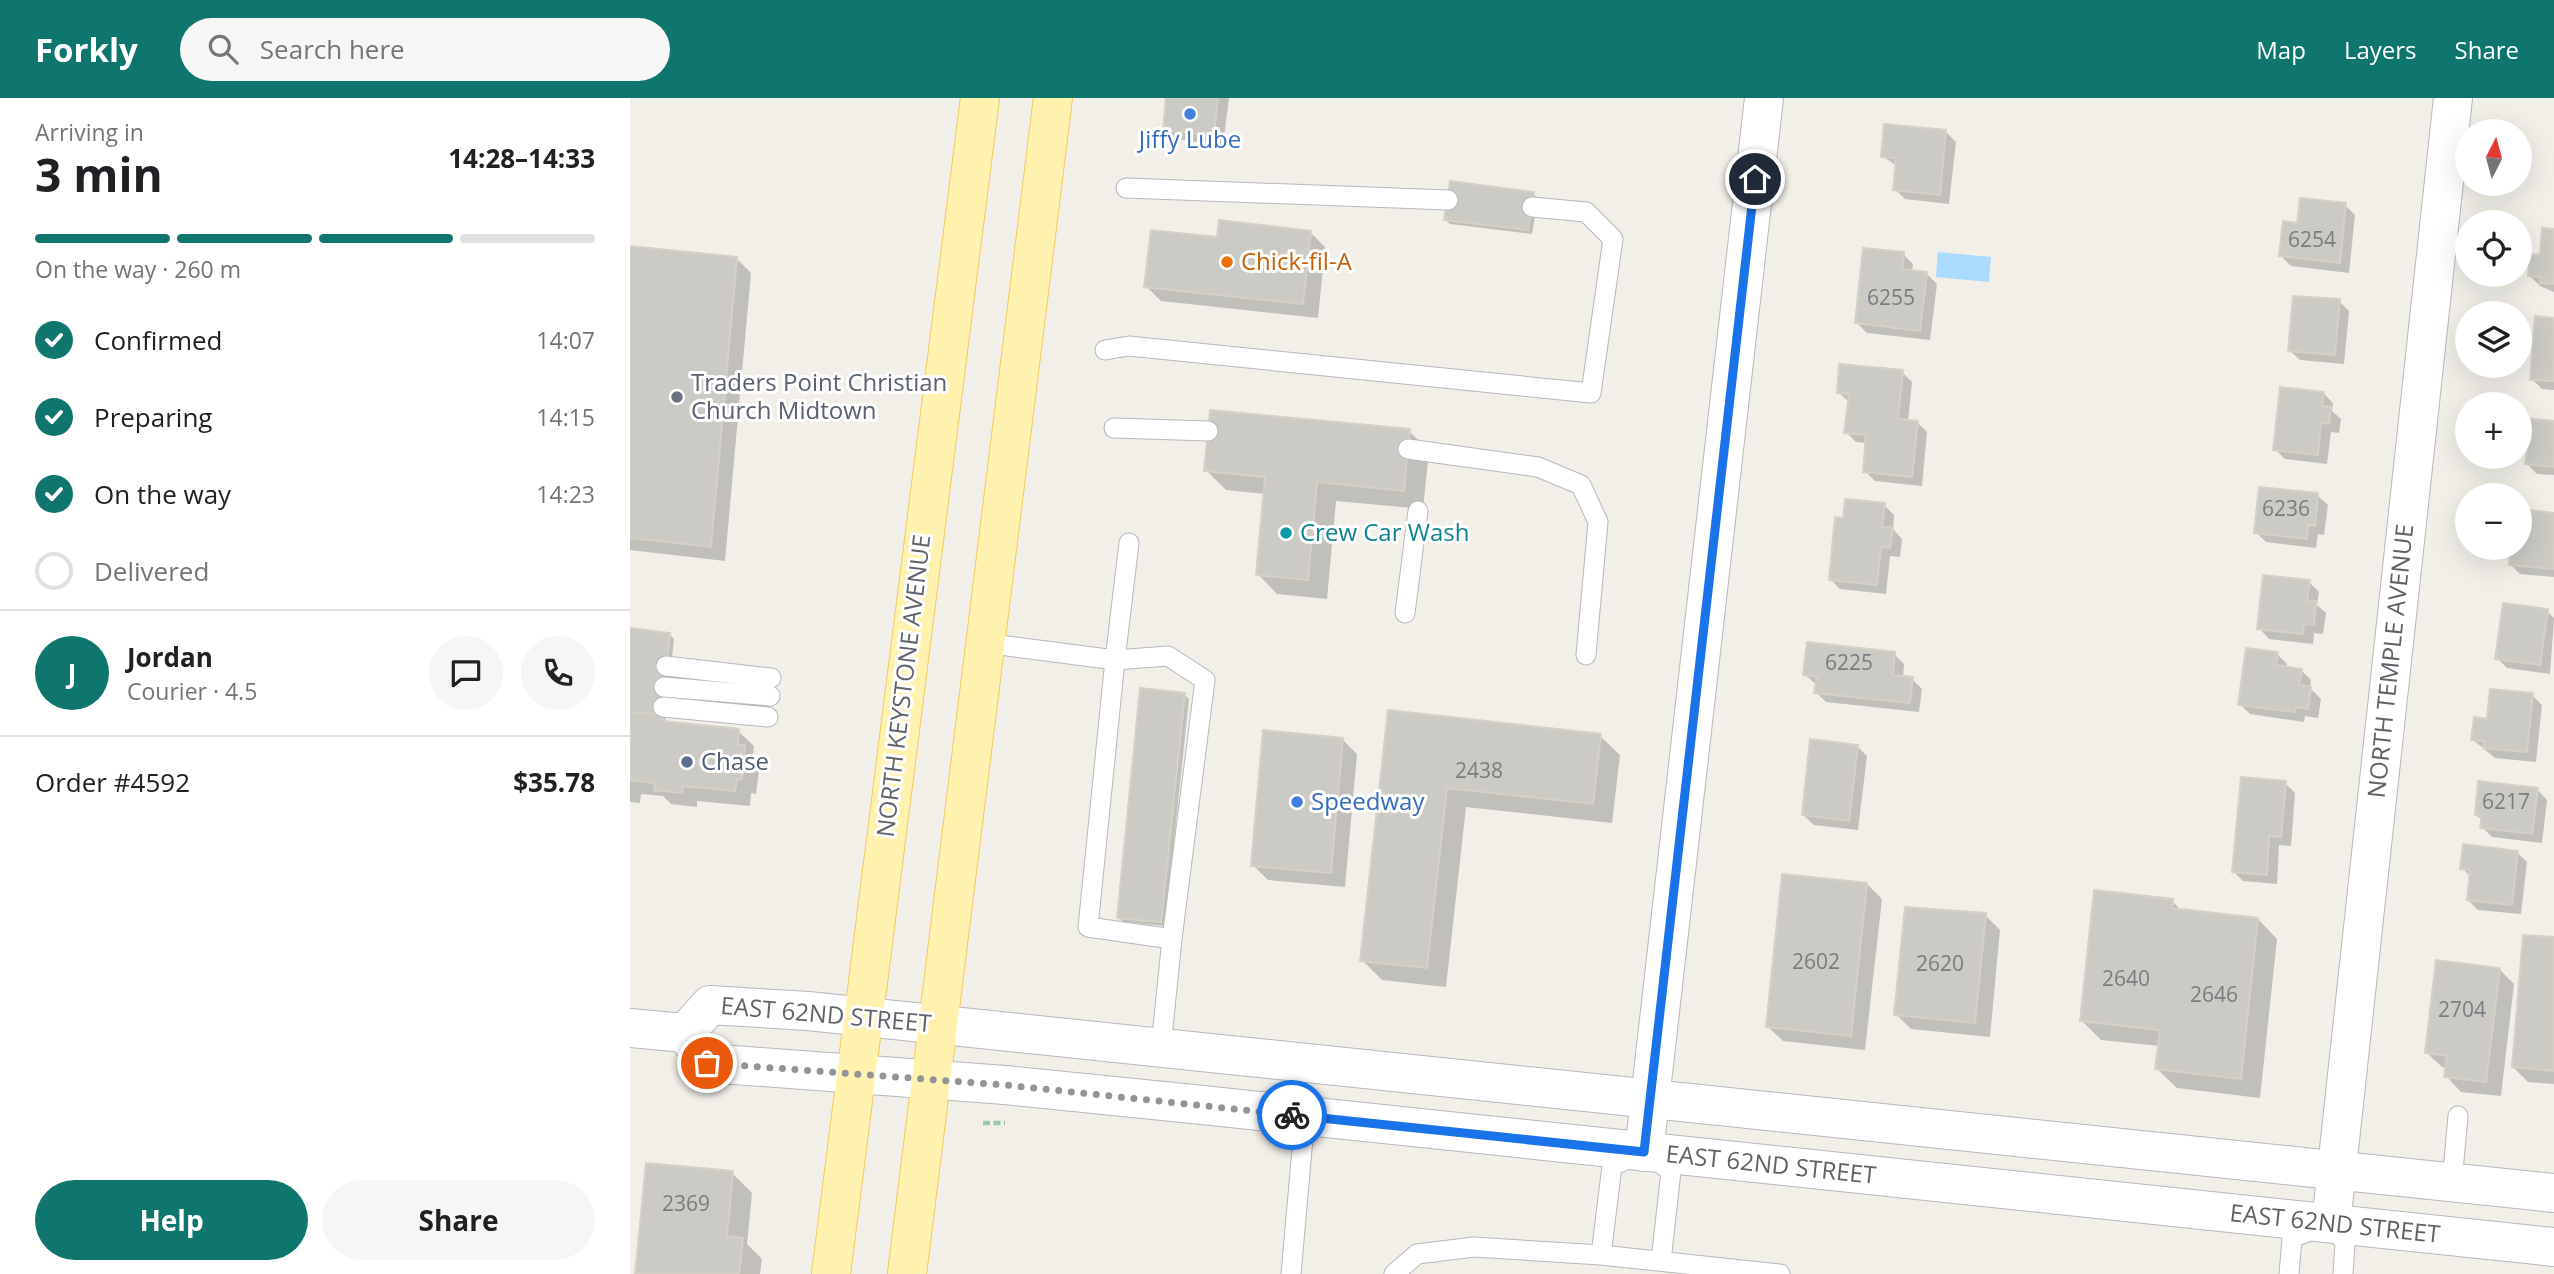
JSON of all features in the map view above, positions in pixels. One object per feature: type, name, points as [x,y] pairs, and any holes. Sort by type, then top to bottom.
[{"type":"main road","name":"NORTH KEYSTONE AVENUE","points":[[831,1274],[980,98]]},
{"type":"main road","points":[[907,1274],[1053,98]]},
{"type":"street","points":[[1644,1152],[1764,98]]},
{"type":"street","name":"NORTH TEMPLE AVENUE","points":[[2331,1223],[2453,98]]},
{"type":"street","name":"EAST 62ND STREET","points":[[2336,1171],[863,1017],[710,1005],[685,1033],[707,1063],[1018,1086],[2554,1247]]},
{"type":"street","points":[[630,1028],[685,1033]]},
{"type":"street","points":[[2336,1171],[2554,1194]]},
{"type":"lane","points":[[1126,188],[1448,200]]},
{"type":"lane","points":[[1105,350],[1129,346],[1591,393],[1613,239],[1586,212],[1532,207]]},
{"type":"lane","points":[[1114,428],[1208,431]]},
{"type":"lane","points":[[1408,449],[1538,467],[1581,485],[1598,522],[1586,655]]},
{"type":"lane","points":[[1405,613],[1418,511]]},
{"type":"lane","points":[[1129,543],[1088,927],[1172,939]]},
{"type":"lane","points":[[985,643],[1115,660],[1168,656],[1205,680],[1161,1047]]},
{"type":"lane","points":[[664,687],[771,687],[666,666]]},
{"type":"lane","points":[[663,707],[768,717]]},
{"type":"lane","points":[[1291,1274],[1305,1116]]},
{"type":"lane","points":[[2452,1183],[2458,1116]]},
{"type":"lane","points":[[1601,1255],[1612,1166],[1644,1152],[1671,1171],[1661,1261]]},
{"type":"lane","points":[[2289,1274],[2292,1238],[2331,1223],[2345,1243],[2343,1274]]},
{"type":"lane","points":[[1394,1274],[1418,1254],[1474,1247],[1601,1255],[1780,1274]]},
{"type":"water","points":[[1938,252],[1991,257],[1989,282],[1936,277]]},
{"type":"building","name":"Jiffy Lube","points":[[1166,98],[1218,98],[1214,136],[1163,130]]},
{"type":"building","points":[[1884,124],[1946,130],[1940,195],[1893,190],[1896,158],[1881,157]]},
{"type":"building","points":[[1450,181],[1534,192],[1528,230],[1444,220]]},
{"type":"building","points":[[2300,198],[2346,203],[2340,263],[2279,256],[2283,221],[2297,223]]},
{"type":"building","name":"Chick-fil-A","points":[[1219,220],[1311,231],[1303,304],[1144,287],[1151,230],[1217,237]]},
{"type":"building","points":[[2542,228],[2554,229],[2554,284],[2540,283],[2541,277],[2532,276],[2532,254],[2540,255]]},
{"type":"building","name":"Traders Point Christian Church Midtown","points":[[630,246],[737,257],[711,547],[630,538]]},
{"type":"building","points":[[1863,248],[1904,252],[1902,269],[1927,272],[1920,331],[1855,323]]},
{"type":"building","points":[[2293,296],[2340,299],[2335,355],[2288,351]]},
{"type":"building","points":[[2535,316],[2554,318],[2554,381],[2530,380]]},
{"type":"building","points":[[1839,364],[1903,370],[1898,419],[1918,421],[1912,477],[1863,472],[1866,435],[1844,433],[1849,394],[1837,393]]},
{"type":"building","points":[[2280,387],[2324,392],[2322,406],[2331,407],[2329,424],[2321,423],[2318,455],[2273,450]]},
{"type":"building","name":"Crew Car Wash","points":[[1210,410],[1410,429],[1404,491],[1317,482],[1308,580],[1256,575],[1265,477],[1204,471]]},
{"type":"building","points":[[2532,419],[2554,421],[2554,467],[2532,465]]},
{"type":"building","points":[[2259,487],[2318,493],[2315,526],[2308,525],[2307,539],[2254,533]]},
{"type":"building","points":[[1845,499],[1885,503],[1882,527],[1893,527],[1890,548],[1881,547],[1877,585],[1829,580],[1835,517],[1843,518]]},
{"type":"building","points":[[2532,510],[2554,513],[2554,569],[2509,565],[2509,560],[2532,560]]},
{"type":"building","points":[[2263,575],[2310,580],[2307,600],[2316,601],[2314,625],[2304,624],[2303,634],[2257,629]]},
{"type":"building","points":[[2503,603],[2548,609],[2540,665],[2495,659]]},
{"type":"building","points":[[630,628],[670,633],[661,715],[630,712]]},
{"type":"building","points":[[1807,642],[1895,652],[1893,675],[1913,677],[1910,703],[1814,693],[1817,677],[1803,675]]},
{"type":"building","points":[[2246,648],[2278,652],[2276,665],[2302,669],[2299,685],[2311,687],[2308,709],[2296,707],[2295,712],[2238,705]]},
{"type":"building","points":[[1140,688],[1185,693],[1161,922],[1117,918]]},
{"type":"building","points":[[2490,689],[2533,693],[2527,752],[2483,748],[2484,741],[2471,740],[2474,717],[2487,719]]},
{"type":"building","points":[[1388,710],[1601,734],[1593,804],[1447,788],[1427,968],[1360,961]]},
{"type":"building","name":"Chase","points":[[630,712],[663,715],[663,721],[739,729],[738,745],[745,745],[742,779],[737,779],[735,791],[683,786],[682,793],[654,790],[655,783],[630,780]]},
{"type":"building","name":"Speedway","points":[[1263,730],[1343,738],[1331,873],[1251,866]]},
{"type":"building","points":[[1810,739],[1858,745],[1849,821],[1802,815]]},
{"type":"building","points":[[2241,777],[2286,781],[2281,837],[2269,836],[2267,875],[2232,872]]},
{"type":"building","points":[[2478,781],[2538,788],[2532,834],[2480,828],[2482,816],[2475,815]]},
{"type":"building","points":[[2463,844],[2518,851],[2512,905],[2467,900],[2470,870],[2460,869]]},
{"type":"building","points":[[1782,874],[1867,883],[1851,1036],[1766,1027]]},
{"type":"building","points":[[2094,890],[2173,899],[2172,908],[2258,918],[2241,1079],[2155,1069],[2160,1030],[2080,1021]]},
{"type":"building","points":[[1905,907],[1986,913],[1975,1023],[1894,1015]]},
{"type":"building","points":[[2523,935],[2554,937],[2554,1071],[2512,1067]]},
{"type":"building","points":[[2436,960],[2500,968],[2486,1082],[2444,1077],[2447,1056],[2425,1053]]},
{"type":"building","points":[[646,1163],[733,1171],[727,1236],[743,1238],[739,1274],[635,1274]]},
{"type":"way so far","points":[[707,1063],[1005,1085],[1292,1115]]},
{"type":"place","name":"Jiffy Lube","points":[[1190,114]]},
{"type":"place","name":"Chick-fil-A","points":[[1227,262]]},
{"type":"place","name":"Traders Point Christian Church Midtown","points":[[677,397]]},
{"type":"place","name":"Crew Car Wash","points":[[1286,533]]},
{"type":"place","name":"Chase","points":[[687,762]]},
{"type":"place","name":"Speedway","points":[[1297,802]]},
{"type":"route","points":[[1292,1115],[1644,1152],[1755,179]]}]
